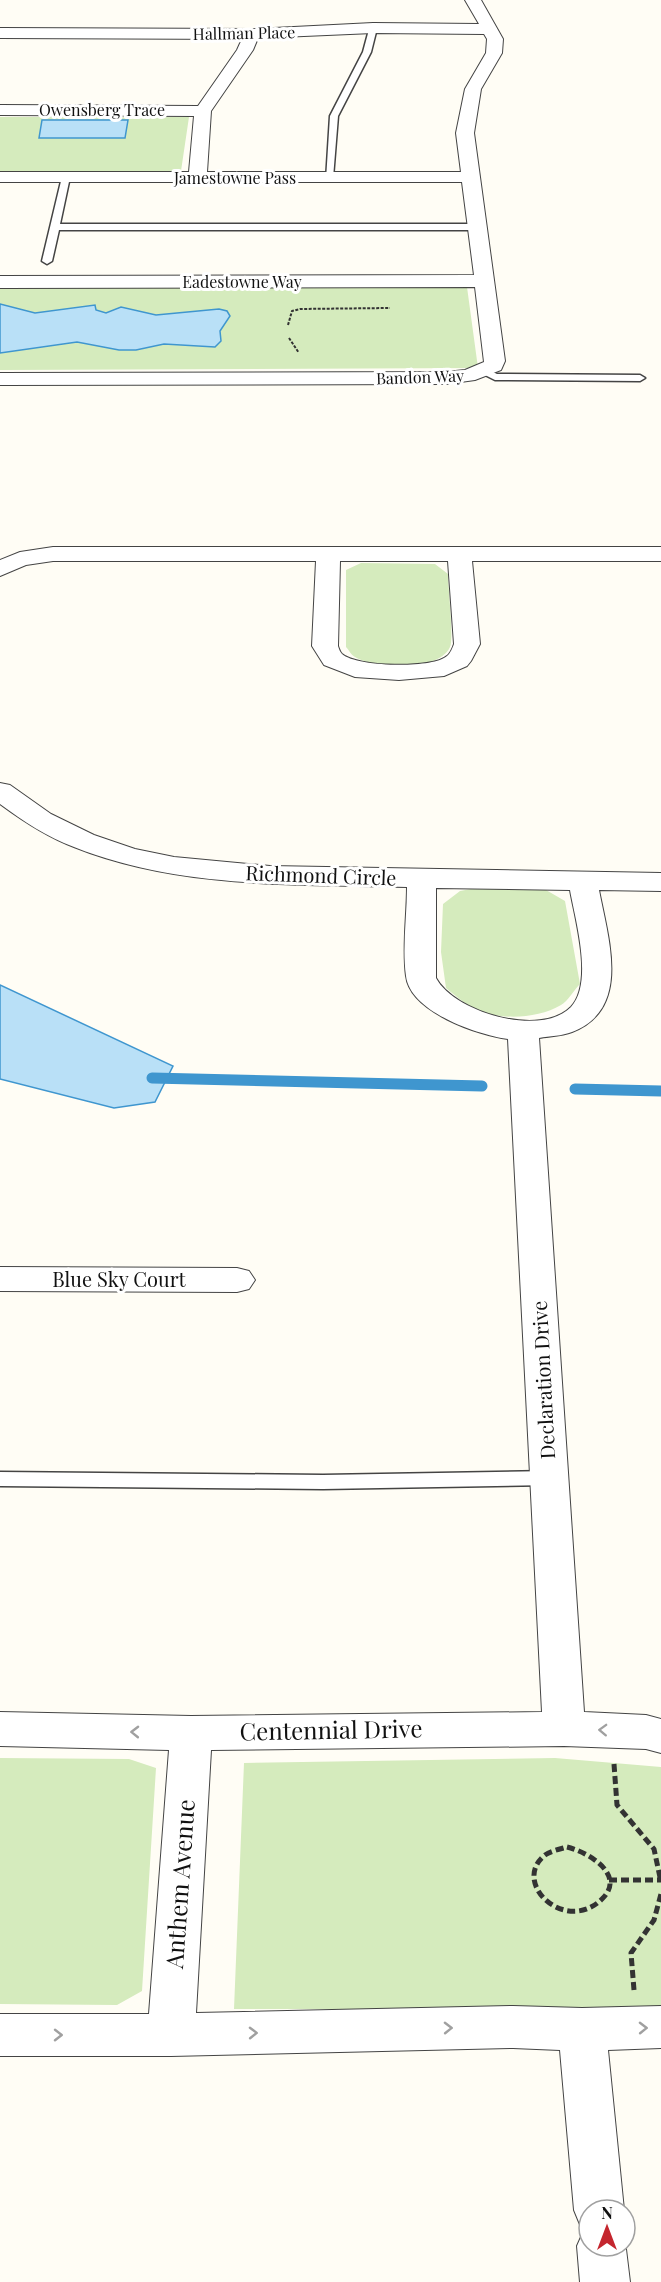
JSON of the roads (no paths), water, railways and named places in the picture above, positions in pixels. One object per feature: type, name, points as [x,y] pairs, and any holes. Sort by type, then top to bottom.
[{"type":"street","name":"Bandon Way","points":[[0,379],[446,378],[468,376],[494,366],[465,133],[473,89],[494,53],[495,39],[487,29],[473,0]]},
{"type":"street","name":"Hallman Place","points":[[0,33],[252,34],[373,28],[487,29]]},
{"type":"street","points":[[196,178],[203,111],[245,50],[252,34]]},
{"type":"street","name":"Owensberg Trace","points":[[0,110],[203,111]]},
{"type":"street","name":"Jamestowne Pass","points":[[0,177],[470,177]]},
{"type":"street","name":"Eadestowne Way","points":[[0,282],[484,281]]},
{"type":"street","points":[[0,569],[20,559],[53,554],[661,554]]},
{"type":"street","points":[[328,554],[325,646],[333,660],[355,669],[399,672],[435,671],[458,661],[467,644],[459,554]]},
{"type":"street","name":"Richmond Circle","points":[[0,790],[18,806],[45,823],[92,844],[180,868],[223,873],[422,880],[661,882]]},
{"type":"street","points":[[422,880],[421,978],[429,994],[447,1006],[490,1027],[523,1031],[561,1025],[584,1012],[594,990],[598,964],[583,881]]},
{"type":"street","name":"Declaration Drive","points":[[523,1031],[564,1728]]},
{"type":"street","name":"Blue Sky Court","points":[[0,1279],[237,1280]]},
{"type":"street","name":"Centennial Drive","points":[[0,1729],[191,1733],[564,1728],[646,1732],[661,1736]]},
{"type":"street","name":"Anthem Avenue","points":[[171,2035],[191,1733]]},
{"type":"street","points":[[0,2034],[171,2035],[513,2027],[582,2029],[649,2027]]},
{"type":"street","points":[[582,2029],[597,2198]]},
{"type":"street","points":[[603,2258],[605,2282]]},
{"type":"lane","points":[[329,178],[334,116],[367,52],[373,28]]},
{"type":"lane","points":[[47,261],[66,177]]},
{"type":"lane","points":[[55,227],[476,227]]},
{"type":"lane","points":[[485,371],[495,377],[640,378]]},
{"type":"lane","points":[[0,1479],[323,1482],[550,1478]]},
{"type":"water","points":[[42,120],[128,120],[125,138],[39,138]]},
{"type":"water","points":[[0,304],[35,313],[95,305],[96,310],[106,313],[121,307],[156,315],[219,309],[227,311],[230,316],[220,331],[221,341],[215,347],[164,344],[136,350],[119,350],[77,342],[0,353]]},
{"type":"water","points":[[0,985],[173,1066],[155,1102],[114,1108],[0,1079]]},
{"type":"waterway","points":[[152,1078],[482,1086]]},
{"type":"waterway","points":[[575,1089],[661,1091]]}]
